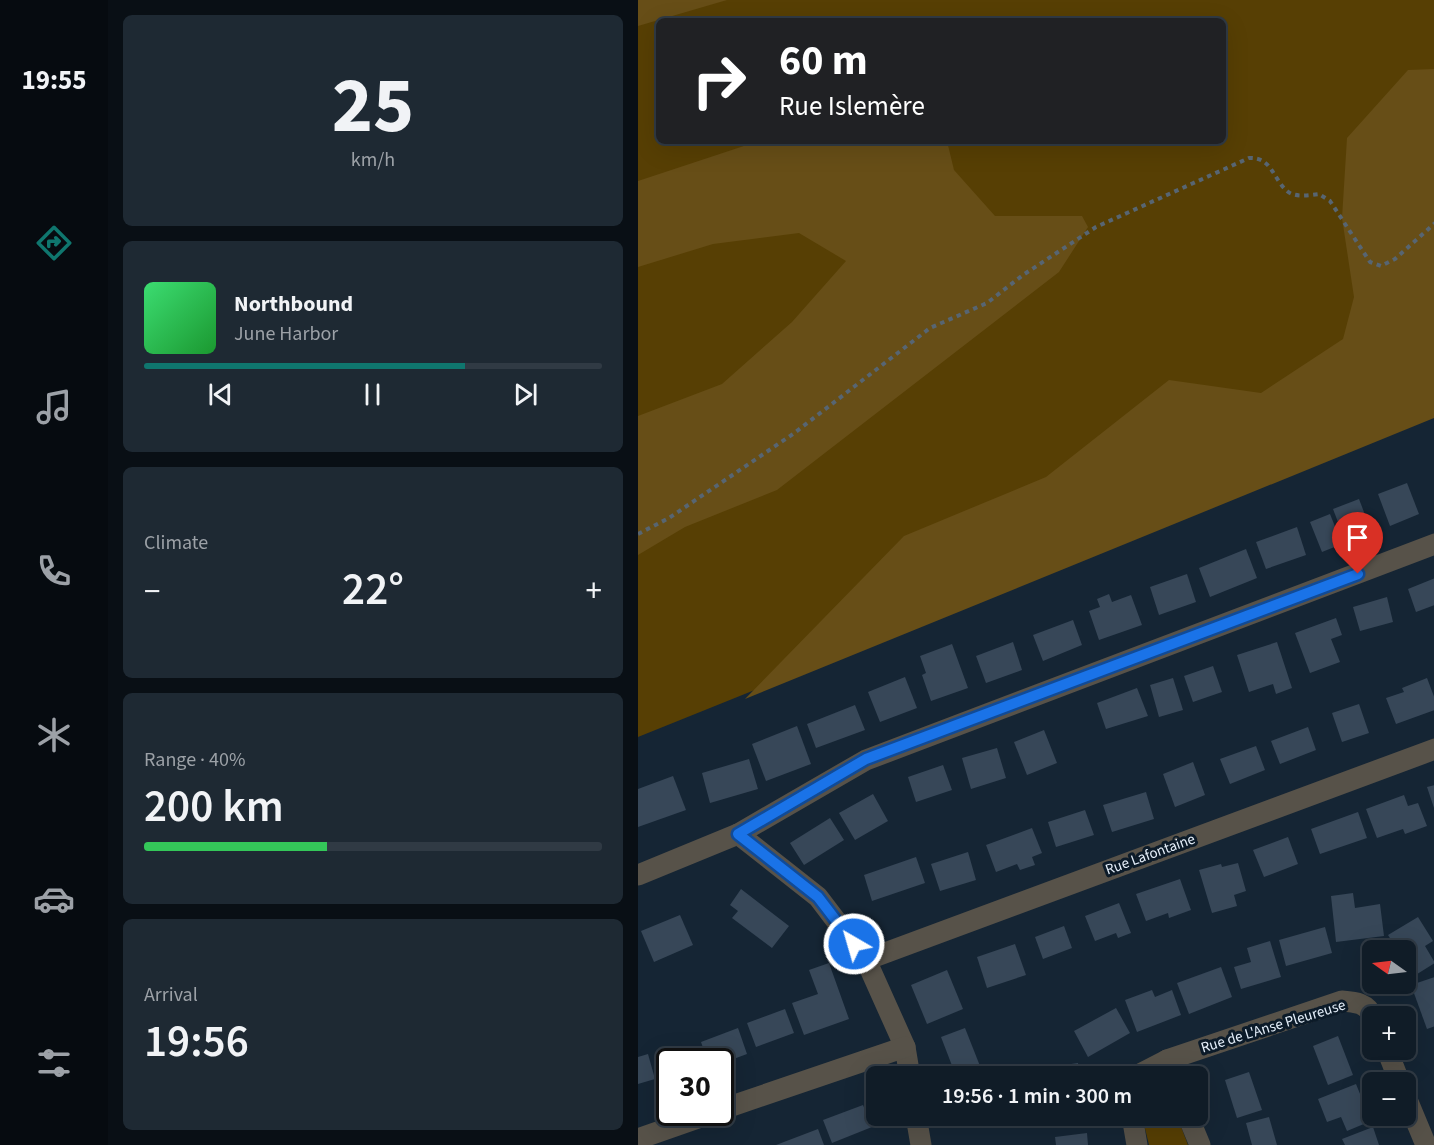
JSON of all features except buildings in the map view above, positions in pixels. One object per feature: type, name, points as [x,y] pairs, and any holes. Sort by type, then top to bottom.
[{"type":"street","points":[[638,875],[738,834],[866,759],[1434,544]]},
{"type":"street","name":"Rue Lafontaine","points":[[866,960],[1434,749]]},
{"type":"street","points":[[738,834],[818,897],[866,960],[905,1047],[908,1066]]},
{"type":"street","name":"Rue de L'Anse Pleureuse","points":[[1175,1066],[1342,1001],[1359,1002],[1364,1006]]},
{"type":"street","points":[[734,1105],[905,1047]]},
{"type":"street","points":[[1416,1121],[1426,1145]]},
{"type":"street","points":[[638,1138],[674,1126]]},
{"type":"street","points":[[918,1126],[921,1145]]},
{"type":"street","points":[[1134,1126],[1137,1145]]},
{"type":"street","points":[[1192,1126],[1200,1145]]},
{"type":"path","points":[[638,534],[669,518],[793,434],[930,328],[987,303],[1023,275],[1096,227],[1249,158],[1256,158],[1271,166],[1287,191],[1303,196],[1319,194],[1330,201],[1370,262],[1381,266],[1395,259],[1434,223]]},
{"type":"shaded area","points":[[638,0],[1434,0],[1434,416],[638,737]]},
{"type":"shaded area","points":[[638,0],[727,0],[665,18],[656,18],[656,21],[638,26]]},
{"type":"shaded area","points":[[1434,69],[1434,418],[745,699],[904,536],[1046,477],[1169,380],[1261,393],[1343,339],[1354,297],[1342,218],[1347,138],[1408,70]]},
{"type":"shaded area","points":[[750,144],[948,144],[954,170],[995,216],[1082,216],[1088,227],[1059,272],[777,490],[685,527],[638,555],[638,416],[722,384],[792,322],[846,261],[799,233],[713,244],[638,267],[638,181]]},
{"type":"shaded area","points":[[1144,1126],[1181,1126],[1188,1145],[1149,1145]]},
{"type":"route","points":[[854,944],[818,897],[738,834],[866,759],[1358,574]]}]
